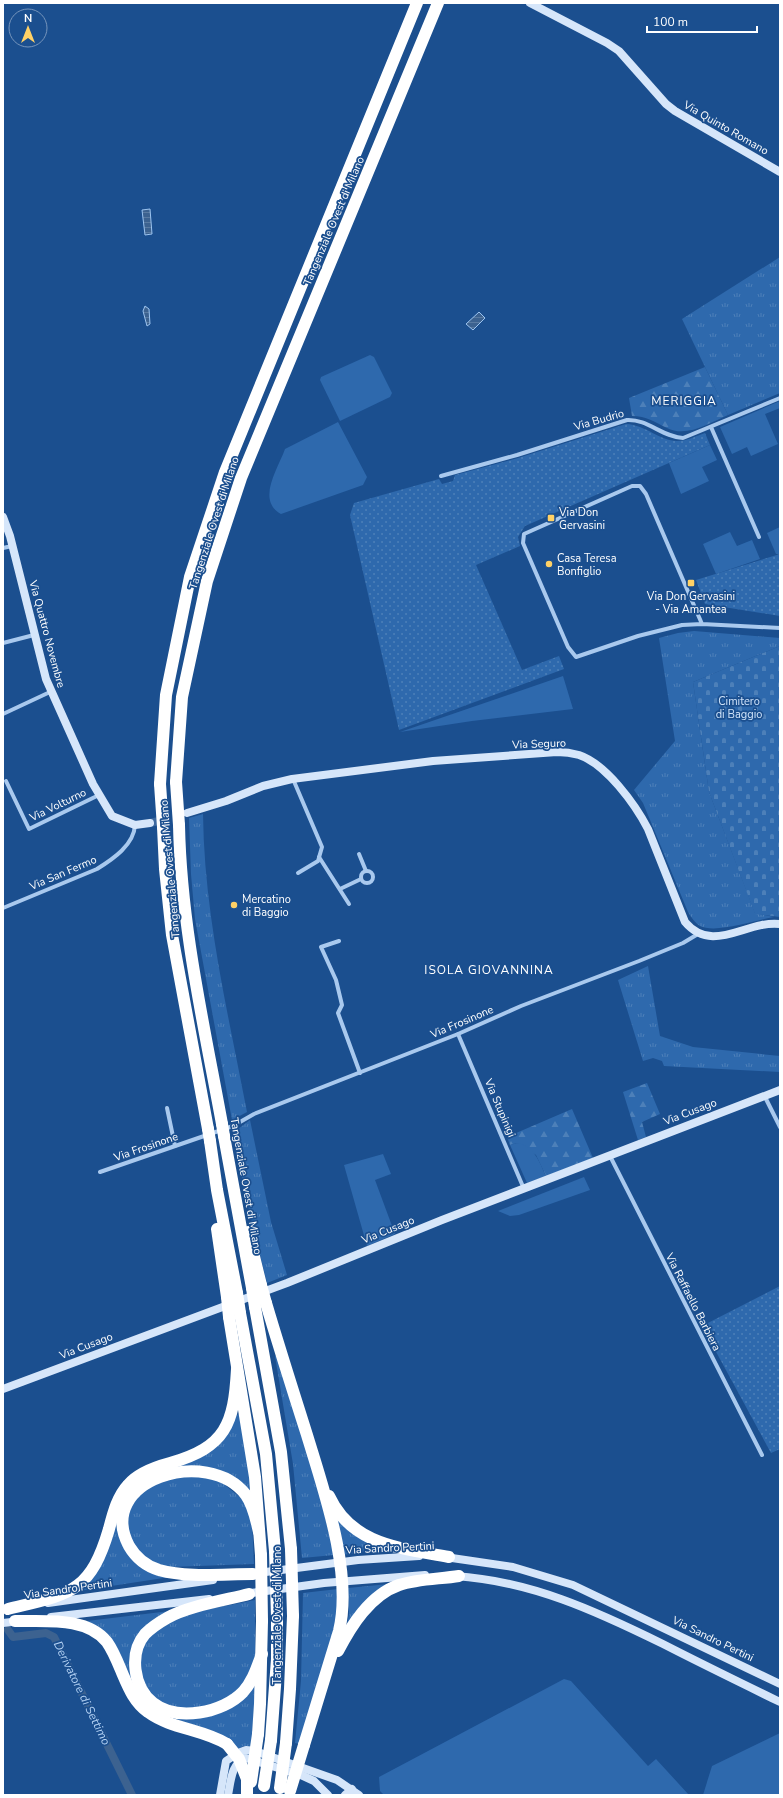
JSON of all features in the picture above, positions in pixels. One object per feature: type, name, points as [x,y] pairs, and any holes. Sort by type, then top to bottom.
[{"type":"highway","name":"Tangenziale Ovest di Milano","points":[[263,1790],[271,1740],[277,1659],[275,1551],[266,1454],[235,1315],[217,1190],[205,1136],[173,942],[165,869],[160,784],[166,695],[190,577],[225,472],[417,3]]},
{"type":"highway","name":"Tangenziale Ovest di Milano","points":[[284,1792],[291,1683],[293,1616],[291,1549],[282,1460],[255,1308],[256,1287],[232,1186],[226,1129],[188,941],[181,875],[176,782],[182,697],[207,581],[241,478],[438,3]]},
{"type":"highway","points":[[256,1287],[266,1303],[320,1477],[342,1581],[342,1618],[328,1670],[304,1745],[284,1792]]},
{"type":"highway","points":[[6,1610],[56,1597],[72,1590],[86,1579],[100,1558],[117,1503],[128,1485],[141,1474],[151,1469],[198,1454],[217,1439],[231,1412],[235,1394],[237,1369],[235,1315]]},
{"type":"highway","points":[[237,1369],[255,1477],[261,1555],[262,1654],[258,1734],[249,1780],[248,1795]]},
{"type":"highway","points":[[253,1574],[178,1573],[159,1570],[149,1566],[132,1552],[126,1540],[123,1517],[126,1506],[132,1496],[150,1480],[165,1474],[180,1471],[203,1472],[224,1477],[246,1495],[251,1504],[259,1532]]},
{"type":"highway","points":[[320,1477],[338,1511],[348,1523],[364,1535],[380,1543],[397,1548],[449,1557]]},
{"type":"highway","points":[[328,1670],[356,1622],[382,1593],[408,1583],[459,1576]]},
{"type":"highway","points":[[249,1594],[169,1617],[155,1626],[145,1634],[138,1647],[135,1663],[136,1676],[142,1689],[153,1703],[165,1709],[180,1713],[199,1712],[217,1708],[233,1701],[244,1691],[252,1678],[262,1654]]},
{"type":"highway","points":[[9,1622],[73,1624],[91,1630],[106,1641],[116,1657],[135,1698],[148,1712],[172,1724],[213,1737],[227,1744],[239,1759],[249,1780]]},
{"type":"street","name":"Via Quinto Romano","points":[[530,3],[607,42],[619,51],[666,104],[675,111],[780,172]]},
{"type":"street","name":"Via Budrio","points":[[441,476],[516,455],[622,421],[642,421],[676,437],[690,436],[780,398]]},
{"type":"street","points":[[710,427],[759,537]]},
{"type":"street","points":[[702,624],[646,494],[640,486],[632,486],[524,534],[523,543],[568,647],[576,657],[654,631],[682,625],[702,624],[780,628]]},
{"type":"street","name":"Via Quattro Novembre","points":[[3,517],[13,546],[34,635],[50,692],[99,795],[112,816],[135,825]]},
{"type":"street","points":[[3,548],[13,546]]},
{"type":"street","points":[[3,643],[34,635]]},
{"type":"street","points":[[3,714],[50,692]]},
{"type":"street","name":"Via Seguro","points":[[187,814],[226,801],[263,786],[292,779],[432,762],[557,752],[579,755],[595,764],[610,778],[624,792],[640,815],[648,829],[685,922],[698,934]]},
{"type":"street","points":[[292,779],[322,847],[318,861],[298,873]]},
{"type":"street","name":"Via Volturno","points":[[6,781],[29,829],[99,795]]},
{"type":"street","points":[[135,825],[150,823]]},
{"type":"street","name":"Via San Fermo","points":[[3,908],[101,866],[125,847],[134,835],[135,825]]},
{"type":"street","points":[[359,854],[366,871],[371,873],[373,876],[372,880],[367,883],[361,879]]},
{"type":"street","points":[[319,857],[349,904]]},
{"type":"street","points":[[340,889],[361,879],[361,875],[366,871]]},
{"type":"street","points":[[698,934],[717,937],[768,924],[780,924]]},
{"type":"street","name":"Via Frosinone","points":[[100,1172],[226,1129],[254,1114],[458,1034],[521,1006],[639,961],[683,943],[698,934]]},
{"type":"street","points":[[339,941],[321,947],[336,980],[342,1005],[338,1013],[360,1073]]},
{"type":"street","name":"Via Stupinigi","points":[[458,1034],[524,1189]]},
{"type":"street","name":"Via Cusago","points":[[3,1389],[287,1283],[442,1220],[780,1090]]},
{"type":"street","points":[[764,1095],[780,1128]]},
{"type":"street","points":[[167,1108],[175,1146]]},
{"type":"street","name":"Via Raffaello Barbiera","points":[[610,1156],[762,1455]]},
{"type":"street","name":"Via Sandro Pertini","points":[[6,1610],[339,1562],[411,1556],[449,1557],[513,1567],[573,1585],[780,1684]]},
{"type":"street","points":[[9,1622],[249,1594],[342,1581],[400,1576],[459,1576],[518,1585],[565,1599],[635,1631],[780,1702]]},
{"type":"street","points":[[220,1795],[226,1761],[238,1752],[246,1750],[270,1755],[337,1780],[352,1789],[358,1795]]},
{"type":"street","points":[[228,1795],[233,1769],[239,1761],[246,1758],[301,1775],[314,1781],[328,1795]]},
{"type":"street","points":[[345,1795],[352,1789]]},
{"type":"green space","points":[[780,257],[780,393],[728,415],[682,319]]},
{"type":"green space","points":[[370,355],[374,357],[392,393],[390,397],[340,421],[320,380],[321,377]]},
{"type":"green space","points":[[705,367],[728,415],[698,428],[682,431],[675,431],[646,418],[632,416],[629,398]]},
{"type":"green space","points":[[780,401],[780,408],[765,414],[778,444],[751,456],[747,447],[732,454],[720,427]]},
{"type":"green space","points":[[338,422],[367,477],[363,485],[281,514],[274,508],[270,501],[269,493],[274,475],[285,449]]},
{"type":"green space","points":[[626,424],[640,427],[665,438],[677,441],[705,433],[710,445],[525,526],[518,537],[520,546],[476,565],[522,670],[559,656],[564,669],[399,730],[350,515],[354,503],[439,479],[442,484],[453,481],[455,475],[518,458]]},
{"type":"green space","points":[[710,445],[717,460],[702,467],[709,481],[681,494],[669,463]]},
{"type":"green space","points":[[780,527],[780,554],[776,554],[767,533]]},
{"type":"green space","points":[[730,532],[737,546],[752,540],[760,559],[716,574],[703,544]]},
{"type":"green space","points":[[780,554],[780,616],[705,604],[696,580]]},
{"type":"green space","points":[[694,631],[780,638],[780,646],[693,682],[709,792],[755,913],[774,917],[736,926],[707,928],[700,926],[695,922],[688,912],[643,803],[634,790],[675,741],[659,638]]},
{"type":"green space","name":"Cimitero di Baggio","points":[[780,646],[780,917],[755,914],[709,792],[693,682]]},
{"type":"green space","points":[[563,676],[573,709],[472,721],[400,732]]},
{"type":"green space","points":[[203,814],[204,851],[212,926],[247,1112],[232,1120],[195,919],[191,874],[189,818]]},
{"type":"green space","points":[[648,966],[660,1036],[693,1047],[780,1056],[780,1072],[664,1066],[662,1061],[653,1058],[643,1061],[618,980]]},
{"type":"green space","points":[[647,1083],[660,1114],[642,1122],[646,1137],[638,1140],[623,1092]]},
{"type":"green space","points":[[572,1109],[593,1158],[546,1176],[536,1155],[517,1143],[510,1145],[507,1137]]},
{"type":"green space","points":[[250,1120],[271,1222],[287,1275],[267,1283],[244,1190],[234,1132]]},
{"type":"green space","points":[[517,1143],[528,1147],[536,1155],[546,1176],[527,1183],[510,1145]]},
{"type":"green space","points":[[383,1154],[391,1174],[375,1180],[395,1234],[367,1246],[344,1165]]},
{"type":"green space","points":[[584,1177],[590,1190],[519,1215],[510,1216],[498,1211]]},
{"type":"green space","points":[[780,1286],[780,1449],[771,1453],[702,1326]]},
{"type":"green space","points":[[275,1356],[279,1356],[317,1483],[334,1555],[302,1558],[293,1464]]},
{"type":"green space","points":[[240,1414],[253,1498],[230,1474],[212,1468],[142,1481],[120,1535],[170,1577],[72,1592],[82,1586],[117,1511],[139,1479],[203,1456],[214,1448],[236,1415]]},
{"type":"green space","points":[[169,1477],[215,1477],[246,1502],[252,1521],[254,1564],[170,1567],[158,1564],[139,1551],[132,1542],[128,1532],[127,1521],[129,1509],[138,1495]]},
{"type":"green space","points":[[334,1514],[387,1549],[342,1555]]},
{"type":"green space","points":[[389,1584],[346,1630],[349,1614],[348,1588]]},
{"type":"green space","points":[[338,1589],[336,1623],[299,1744],[295,1743],[301,1681],[303,1593]]},
{"type":"green space","points":[[255,1600],[255,1656],[252,1669],[240,1689],[216,1704],[191,1709],[170,1707],[154,1698],[143,1683],[139,1664],[144,1643],[151,1635],[184,1614]]},
{"type":"green space","points":[[170,1611],[147,1626],[141,1633],[136,1643],[132,1654],[131,1665],[137,1688],[147,1700],[160,1709],[174,1714],[191,1716],[223,1710],[243,1698],[256,1682],[251,1747],[244,1746],[237,1749],[228,1740],[218,1734],[170,1717],[148,1706],[141,1700],[136,1692],[121,1658],[110,1639],[87,1621]]},
{"type":"green space","points":[[564,1679],[571,1681],[648,1766],[656,1759],[689,1795],[384,1795],[380,1791],[379,1777]]},
{"type":"green space","points":[[780,1733],[780,1795],[703,1795],[712,1766]]},
{"type":"shaded area","points":[[150,209],[152,234],[145,235],[142,210]]},
{"type":"shaded area","points":[[145,306],[149,309],[150,324],[147,326],[143,311]]},
{"type":"shaded area","points":[[479,312],[485,318],[473,330],[466,324]]},
{"type":"waterway","name":"Derivatore di Settimo","points":[[8,1630],[13,1637],[46,1633],[54,1637],[132,1795]]},
{"type":"tunnel","points":[[150,823],[182,815]]},
{"type":"place","name":"Via Don Gervasini","points":[[551,518]]},
{"type":"place","name":"Casa Teresa Bonfiglio","points":[[549,564]]},
{"type":"place","name":"Via Don Gervasini - Via Amantea","points":[[691,583]]},
{"type":"place","name":"Mercatino di Baggio","points":[[234,905]]},
{"type":"district","name":"MERIGGIA","points":[[684,401]]},
{"type":"district","name":"ISOLA GIOVANNINA","points":[[489,970]]}]
